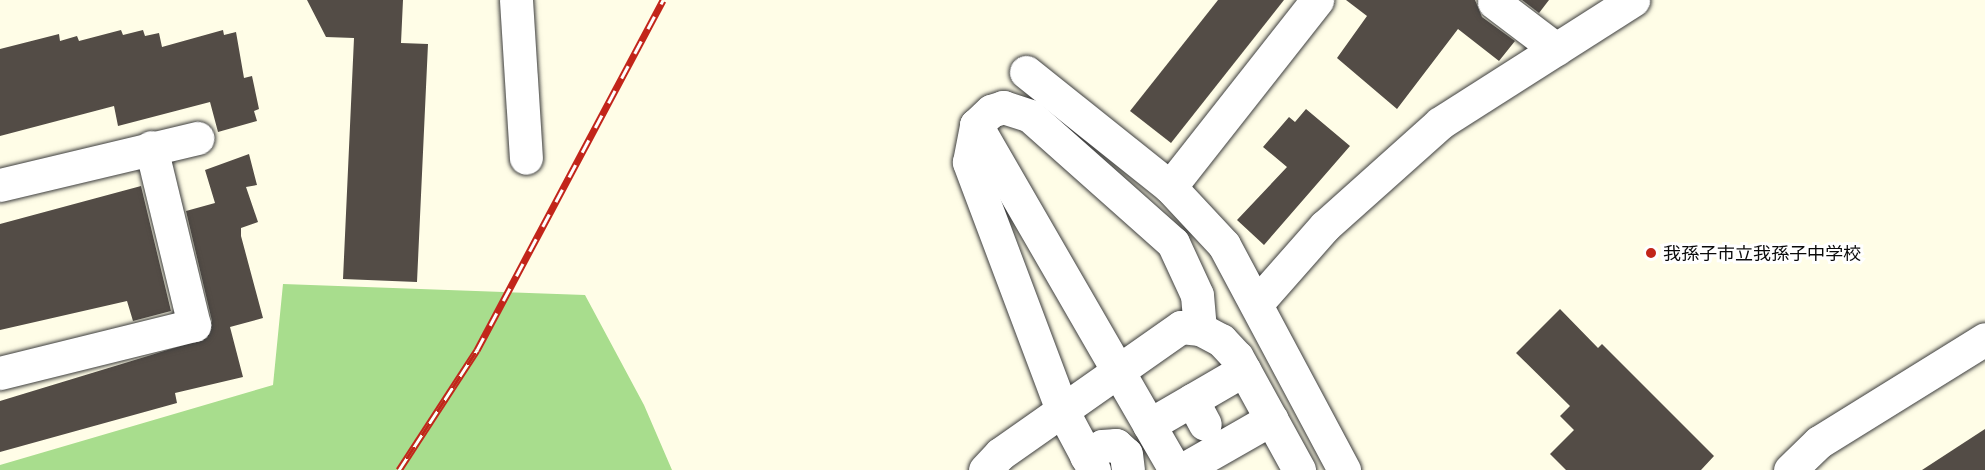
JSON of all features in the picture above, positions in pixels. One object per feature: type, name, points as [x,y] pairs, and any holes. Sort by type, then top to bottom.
[{"type":"street","points":[[516,0],[526,158]]},
{"type":"street","points":[[1170,187],[1317,0]]},
{"type":"street","points":[[1257,303],[1325,226],[1378,175],[1440,123],[1633,0]]},
{"type":"street","points":[[1494,2],[1556,50]]},
{"type":"street","points":[[1026,72],[1170,187],[1224,244],[1344,470]]},
{"type":"street","points":[[1128,470],[1126,454],[1116,445],[1102,446],[1090,463],[1062,410],[969,162],[976,125],[1003,107],[1030,116],[1166,237],[1186,264],[1194,285],[1200,328]]},
{"type":"street","points":[[976,125],[1175,470]]},
{"type":"street","points":[[0,185],[197,138]]},
{"type":"street","points":[[0,373],[194,325],[152,147]]},
{"type":"street","points":[[985,470],[1000,454],[1181,327],[1200,328],[1221,340],[1244,370],[1299,470]]},
{"type":"street","points":[[1790,470],[1819,442],[1985,339]]},
{"type":"street","points":[[1182,470],[1211,436],[1244,370]]},
{"type":"street","points":[[1149,425],[1211,436],[1271,419]]},
{"type":"green space","points":[[283,284],[585,295],[644,405],[672,470],[0,470],[0,465],[273,385]]},
{"type":"building","points":[[307,0],[403,0],[401,43],[428,44],[417,282],[343,279],[354,38],[326,37]]},
{"type":"building","points":[[1218,0],[1284,0],[1171,143],[1130,111]]},
{"type":"building","points":[[1346,0],[1475,0],[1482,17],[1515,41],[1499,61],[1458,29],[1397,109],[1337,58],[1367,16]]},
{"type":"building","points":[[1522,0],[1549,0],[1539,13]]},
{"type":"building","points":[[121,30],[123,35],[143,30],[145,36],[159,33],[162,47],[223,30],[224,35],[236,32],[244,78],[252,76],[259,109],[254,111],[257,121],[218,132],[210,102],[118,126],[114,106],[0,136],[0,49],[59,34],[60,41],[77,36],[79,41]]},
{"type":"building","points":[[1306,109],[1350,146],[1264,245],[1237,220],[1287,167],[1263,147],[1289,117],[1295,122]]},
{"type":"building","points":[[249,154],[257,185],[246,187],[258,222],[241,228],[241,236],[263,318],[230,327],[243,377],[175,393],[177,403],[0,452],[0,401],[207,338],[212,321],[186,211],[215,203],[205,170]]},
{"type":"building","points":[[141,186],[171,311],[133,321],[127,301],[0,330],[0,224]]},
{"type":"building","points":[[1560,309],[1598,348],[1602,344],[1714,456],[1701,470],[1566,470],[1550,454],[1574,430],[1560,416],[1570,406],[1516,353]]},
{"type":"building","points":[[1985,429],[1985,470],[1922,470]]},
{"type":"railway","points":[[399,470],[477,350],[663,0]]},
{"type":"place","name":"我孫子市立我孫子中学校","points":[[1651,253]]}]
